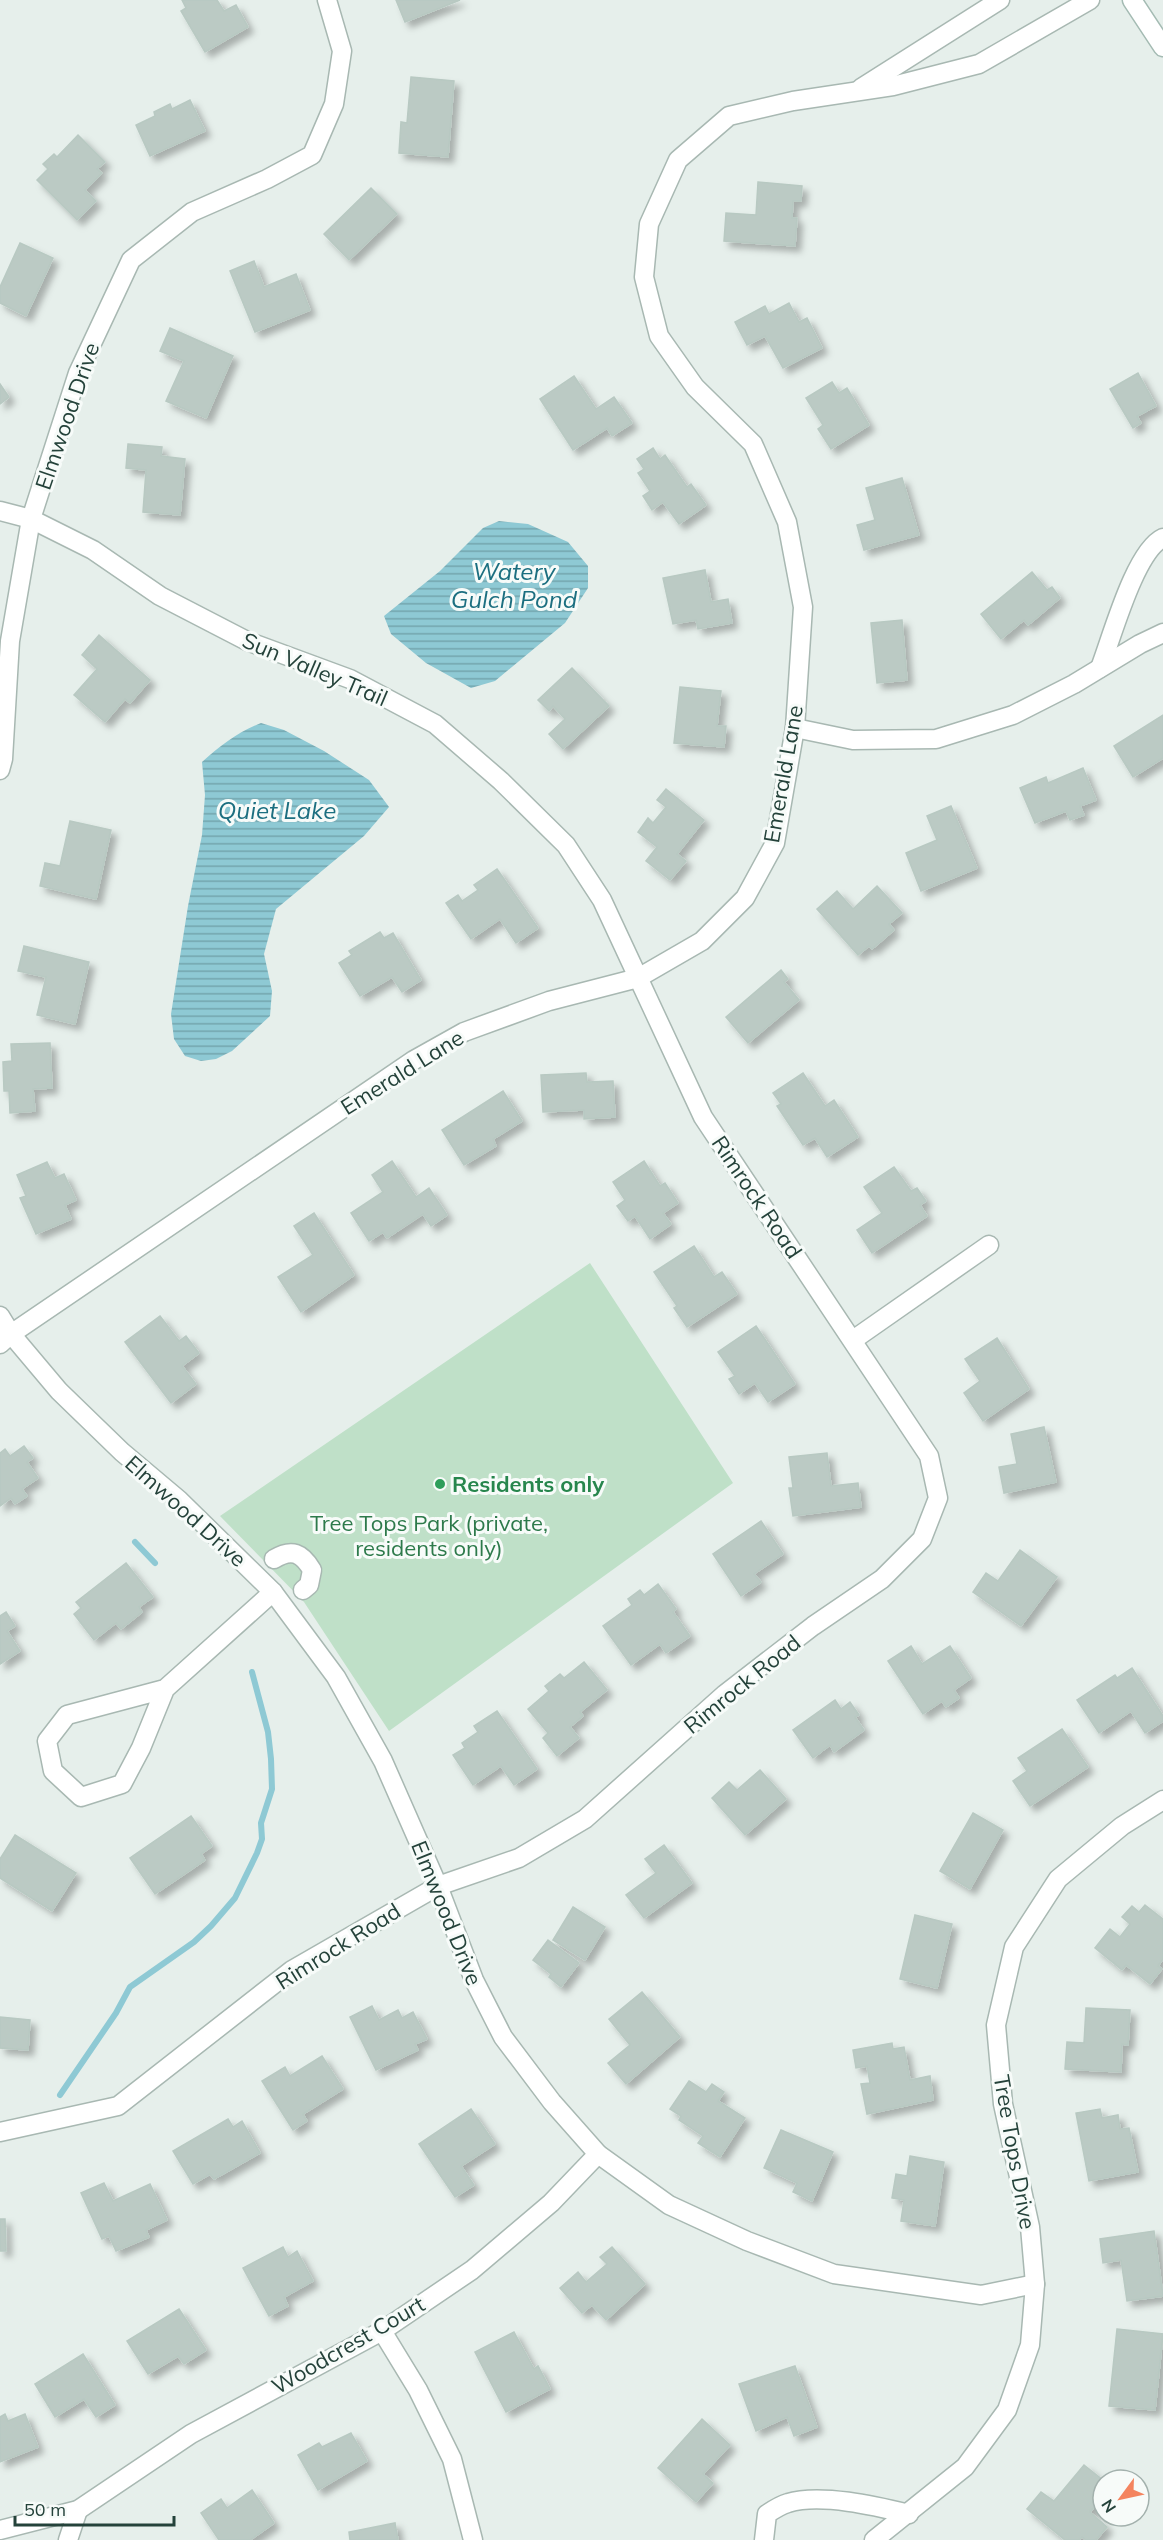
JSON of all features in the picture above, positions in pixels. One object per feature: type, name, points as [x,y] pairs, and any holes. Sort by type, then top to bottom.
[{"type":"street","name":"Elmwood Drive","points":[[0,770],[3,759],[10,641],[31,519],[78,373],[130,260],[192,212],[267,179],[312,155],[334,104],[342,51],[327,0]]},
{"type":"street","name":"Emerald Lane","points":[[854,92],[1000,0]]},
{"type":"street","name":"Emerald Lane","points":[[5,1339],[414,1060],[464,1032],[549,1001],[638,978],[702,941],[745,897],[775,843],[795,728],[803,607],[787,522],[753,444],[694,387],[659,336],[644,277],[649,224],[678,160],[729,116],[793,101],[893,86],[979,64],[1090,0]]},
{"type":"street","points":[[1132,0],[1163,47]]},
{"type":"street","name":"Sun Valley Trail","points":[[0,511],[31,519],[93,550],[160,596],[237,636],[350,679],[435,724],[501,781],[566,845],[602,900],[638,978]]},
{"type":"street","points":[[1100,668],[1136,570],[1155,541],[1163,538]]},
{"type":"street","points":[[795,728],[853,740],[936,739],[1013,715],[1163,633]]},
{"type":"street","name":"Rimrock Road","points":[[0,2132],[118,2106],[292,1970],[438,1886],[519,1858],[585,1819],[725,1694],[813,1626],[882,1579],[922,1539],[938,1498],[929,1456],[703,1117],[638,978]]},
{"type":"street","points":[[853,1340],[989,1245]]},
{"type":"street","name":"Elmwood Drive","points":[[0,1316],[5,1339],[122,1452],[179,1500],[273,1592],[336,1677],[383,1761],[438,1886],[474,1980],[503,2037],[552,2102],[598,2154],[669,2205],[747,2241],[834,2274],[981,2295],[1035,2284]]},
{"type":"street","points":[[274,1559],[292,1552],[299,1554],[307,1561],[312,1570],[309,1585],[303,1590]]},
{"type":"street","points":[[165,1689],[67,1715],[47,1741],[53,1771],[81,1797],[122,1784],[141,1748],[165,1689],[273,1592]]},
{"type":"street","name":"Tree Tops Drive","points":[[874,2540],[965,2467],[1007,2410],[1030,2345],[1035,2284],[1030,2227],[1003,2104],[996,2025],[1014,1947],[1058,1878],[1122,1826],[1163,1800]]},
{"type":"street","name":"Woodcrest Court","points":[[0,2530],[78,2510],[191,2434],[382,2331],[472,2270],[551,2203],[598,2154]]},
{"type":"street","points":[[382,2331],[418,2390],[452,2459],[472,2540]]},
{"type":"street","points":[[764,2540],[767,2514],[788,2502],[816,2500],[865,2503],[909,2514]]},
{"type":"street","points":[[68,2540],[78,2510]]},
{"type":"green space","name":"Tree Tops Park (private, residents only)","points":[[590,1263],[733,1483],[389,1731],[304,1602],[220,1516]]},
{"type":"water","name":"Watery Gulch Pond","points":[[499,521],[528,524],[568,542],[588,566],[588,588],[565,623],[495,681],[471,688],[426,663],[391,634],[384,616],[440,571],[483,528]]},
{"type":"water","name":"Quiet Lake","points":[[261,723],[284,730],[324,751],[369,780],[389,807],[364,836],[276,909],[264,954],[272,991],[270,1016],[232,1051],[216,1059],[201,1061],[185,1056],[174,1039],[171,1014],[202,835],[205,795],[202,762],[245,730]]},
{"type":"building","points":[[182,0],[217,0],[224,11],[236,5],[248,27],[205,52],[181,11],[186,8]]},
{"type":"building","points":[[396,0],[460,0],[405,22]]},
{"type":"building","points":[[411,77],[454,81],[448,157],[399,153],[401,122],[407,123]]},
{"type":"building","points":[[190,100],[205,131],[150,156],[136,125],[155,116],[154,112],[170,104],[172,109]]},
{"type":"building","points":[[78,135],[105,162],[97,169],[102,173],[85,190],[96,201],[77,220],[37,180],[48,169],[43,164],[54,154],[57,157]]},
{"type":"building","points":[[758,182],[802,186],[801,201],[793,201],[792,218],[797,218],[795,246],[724,241],[726,213],[756,215]]},
{"type":"building","points":[[371,188],[397,214],[349,260],[324,234]]},
{"type":"building","points":[[20,243],[53,258],[26,316],[0,303],[0,287]]},
{"type":"building","points":[[254,261],[264,287],[296,274],[310,310],[255,332],[230,271]]},
{"type":"building","points":[[789,303],[799,322],[807,318],[822,348],[783,368],[765,336],[747,345],[735,322],[765,306],[769,314]]},
{"type":"building","points":[[170,328],[233,356],[206,418],[166,401],[184,361],[160,351]]},
{"type":"building","points":[[1138,373],[1156,406],[1137,416],[1141,423],[1133,428],[1110,389]]},
{"type":"building","points":[[574,376],[596,409],[614,397],[632,423],[612,436],[607,428],[573,450],[540,399]]},
{"type":"building","points":[[832,382],[839,393],[847,388],[869,425],[831,449],[818,429],[823,425],[806,398]]},
{"type":"building","points":[[0,384],[9,397],[0,404]]},
{"type":"building","points":[[128,444],[162,447],[161,456],[185,459],[180,515],[143,512],[146,470],[126,468]]},
{"type":"building","points":[[653,448],[660,459],[665,455],[687,487],[691,484],[706,505],[679,524],[663,502],[652,510],[643,496],[650,491],[638,473],[644,469],[637,459]]},
{"type":"building","points":[[902,478],[919,535],[864,550],[857,525],[875,520],[866,488]]},
{"type":"building","points":[[705,570],[711,602],[728,599],[732,623],[698,629],[696,620],[673,624],[663,578]]},
{"type":"building","points":[[1032,572],[1047,590],[1052,587],[1060,598],[1028,625],[1024,620],[1001,639],[981,614]]},
{"type":"building","points":[[902,620],[907,680],[877,683],[871,623]]},
{"type":"building","points":[[99,635],[150,680],[130,703],[125,699],[105,722],[74,695],[97,669],[82,655]]},
{"type":"building","points":[[572,668],[609,706],[563,749],[549,734],[565,719],[553,706],[549,711],[538,700]]},
{"type":"building","points":[[680,687],[721,691],[717,726],[726,726],[724,747],[674,743]]},
{"type":"building","points":[[1163,715],[1163,758],[1133,777],[1114,746]]},
{"type":"building","points":[[1083,768],[1096,800],[1080,806],[1084,815],[1070,820],[1066,811],[1035,823],[1020,788],[1046,777],[1048,783]]},
{"type":"building","points":[[666,789],[704,820],[677,854],[686,861],[670,880],[646,861],[657,847],[638,832],[648,818],[653,823],[666,807],[657,800]]},
{"type":"building","points":[[951,806],[977,868],[921,891],[906,853],[937,840],[927,816]]},
{"type":"building","points":[[70,821],[111,830],[96,899],[40,886],[45,863],[60,866]]},
{"type":"building","points":[[497,869],[538,928],[516,943],[500,919],[471,939],[446,903],[458,895],[462,901],[478,890],[474,885]]},
{"type":"building","points":[[877,886],[902,913],[889,924],[894,930],[872,949],[869,946],[858,955],[817,909],[837,891],[853,909]]},
{"type":"building","points":[[380,932],[384,938],[393,933],[421,980],[402,992],[392,977],[360,996],[339,963],[352,955],[349,951]]},
{"type":"building","points":[[24,946],[89,962],[75,1024],[37,1015],[46,977],[18,971]]},
{"type":"building","points":[[781,970],[788,979],[784,982],[799,1000],[748,1043],[726,1017]]},
{"type":"building","points":[[50,1043],[52,1088],[33,1089],[35,1111],[10,1113],[9,1091],[4,1091],[3,1062],[12,1061],[11,1044]]},
{"type":"building","points":[[586,1073],[587,1082],[613,1081],[615,1117],[584,1119],[584,1110],[543,1112],[541,1075]]},
{"type":"building","points":[[803,1073],[825,1106],[834,1100],[858,1137],[827,1157],[815,1138],[803,1145],[777,1106],[781,1104],[773,1093]]},
{"type":"building","points":[[503,1091],[522,1121],[493,1139],[496,1146],[464,1165],[442,1130]]},
{"type":"building","points":[[392,1161],[416,1197],[429,1188],[447,1215],[431,1226],[423,1214],[387,1238],[383,1232],[369,1241],[351,1213],[383,1192],[372,1175]]},
{"type":"building","points":[[644,1161],[660,1186],[665,1183],[678,1203],[663,1213],[671,1224],[650,1239],[635,1216],[628,1221],[617,1206],[625,1200],[613,1182]]},
{"type":"building","points":[[47,1162],[55,1178],[64,1174],[76,1200],[65,1205],[71,1219],[36,1234],[20,1198],[26,1196],[17,1175]]},
{"type":"building","points":[[894,1167],[911,1191],[917,1188],[926,1201],[920,1205],[927,1216],[872,1253],[857,1230],[882,1213],[864,1187]]},
{"type":"building","points":[[314,1213],[354,1275],[301,1312],[278,1277],[313,1255],[294,1226]]},
{"type":"building","points":[[694,1246],[714,1277],[722,1272],[737,1294],[687,1327],[674,1308],[677,1306],[654,1272]]},
{"type":"building","points":[[160,1316],[179,1341],[186,1336],[199,1353],[182,1366],[196,1384],[171,1403],[125,1342]]},
{"type":"building","points":[[756,1326],[795,1384],[768,1402],[755,1383],[739,1394],[729,1379],[735,1376],[718,1352]]},
{"type":"building","points":[[997,1338],[1029,1389],[983,1421],[964,1393],[980,1381],[965,1359]]},
{"type":"building","points":[[1044,1427],[1056,1482],[1004,1493],[999,1467],[1017,1464],[1011,1434]]},
{"type":"building","points":[[24,1446],[33,1458],[27,1462],[38,1478],[22,1489],[27,1496],[15,1504],[11,1498],[0,1506],[0,1453],[5,1449],[10,1456]]},
{"type":"building","points":[[827,1453],[831,1486],[858,1483],[861,1507],[793,1516],[789,1488],[793,1488],[789,1457]]},
{"type":"building","points":[[761,1521],[783,1554],[754,1574],[761,1582],[741,1596],[713,1554]]},
{"type":"building","points":[[1020,1550],[1057,1577],[1021,1626],[973,1592],[986,1573],[998,1581]]},
{"type":"building","points":[[126,1563],[153,1597],[139,1607],[142,1612],[121,1629],[116,1623],[94,1640],[74,1614],[81,1608],[76,1602]]},
{"type":"building","points":[[658,1584],[676,1609],[673,1612],[690,1636],[666,1653],[660,1644],[631,1665],[603,1626],[632,1605],[628,1599],[640,1590],[644,1595]]},
{"type":"building","points":[[6,1612],[15,1626],[7,1631],[20,1651],[0,1664],[0,1616]]},
{"type":"building","points":[[911,1646],[922,1664],[950,1646],[971,1678],[954,1690],[959,1698],[946,1707],[942,1701],[923,1714],[888,1661]]},
{"type":"building","points":[[584,1662],[607,1690],[580,1712],[583,1716],[570,1727],[579,1738],[557,1756],[543,1738],[548,1733],[528,1709],[549,1691],[545,1686],[560,1674],[564,1678]]},
{"type":"building","points":[[1132,1668],[1163,1716],[1163,1721],[1145,1733],[1131,1711],[1099,1733],[1077,1700],[1115,1675],[1117,1678]]},
{"type":"building","points":[[835,1700],[841,1709],[850,1702],[859,1715],[855,1717],[864,1730],[834,1752],[830,1745],[813,1758],[793,1730]]},
{"type":"building","points":[[497,1711],[537,1769],[514,1785],[501,1766],[473,1785],[453,1755],[465,1748],[462,1743],[478,1732],[474,1726]]},
{"type":"building","points":[[1062,1729],[1088,1767],[1030,1806],[1013,1781],[1027,1771],[1018,1758]]},
{"type":"building","points":[[760,1770],[786,1799],[745,1835],[712,1798],[729,1782],[737,1790]]},
{"type":"building","points":[[973,1813],[1003,1830],[970,1889],[940,1871]]},
{"type":"building","points":[[191,1816],[212,1846],[201,1854],[205,1860],[155,1894],[130,1858]]},
{"type":"building","points":[[15,1835],[76,1873],[52,1911],[0,1878],[0,1859]]},
{"type":"building","points":[[664,1845],[692,1883],[644,1918],[626,1895],[656,1873],[645,1859]]},
{"type":"building","points":[[1145,1905],[1163,1919],[1163,1959],[1158,1966],[1162,1969],[1150,1984],[1126,1965],[1122,1970],[1095,1948],[1110,1929],[1120,1937],[1130,1924],[1122,1917],[1132,1906],[1139,1912]]},
{"type":"building","points":[[573,1907],[605,1927],[585,1960],[553,1940]]},
{"type":"building","points":[[915,1915],[952,1924],[937,1988],[900,1979]]},
{"type":"building","points":[[548,1940],[579,1963],[561,1987],[549,1977],[551,1974],[533,1960]]},
{"type":"building","points":[[642,1992],[680,2037],[626,2084],[608,2063],[630,2045],[609,2019]]},
{"type":"building","points":[[372,2006],[379,2020],[398,2010],[402,2018],[413,2012],[427,2039],[415,2044],[418,2050],[376,2070],[350,2017]]},
{"type":"building","points":[[1086,2008],[1130,2010],[1128,2045],[1122,2044],[1121,2072],[1065,2069],[1067,2042],[1084,2043]]},
{"type":"building","points":[[0,2017],[30,2020],[28,2050],[0,2048]]},
{"type":"building","points":[[892,2043],[893,2049],[904,2047],[910,2080],[930,2076],[933,2100],[867,2114],[861,2084],[870,2083],[867,2066],[856,2068],[853,2050]]},
{"type":"building","points":[[322,2056],[343,2089],[303,2114],[307,2121],[293,2130],[262,2081],[285,2067],[290,2076]]},
{"type":"building","points":[[689,2081],[706,2092],[712,2084],[724,2092],[718,2101],[745,2118],[720,2157],[698,2143],[703,2136],[679,2120],[681,2116],[670,2109]]},
{"type":"building","points":[[471,2109],[495,2144],[461,2166],[474,2185],[455,2197],[419,2144]]},
{"type":"building","points":[[1100,2109],[1102,2118],[1118,2115],[1120,2129],[1129,2128],[1138,2172],[1089,2181],[1076,2113]]},
{"type":"building","points":[[228,2119],[233,2127],[242,2121],[260,2153],[214,2179],[210,2174],[193,2184],[173,2151]]},
{"type":"building","points":[[781,2130],[833,2152],[812,2201],[793,2192],[797,2183],[764,2168]]},
{"type":"building","points":[[910,2156],[944,2162],[935,2226],[901,2221],[904,2200],[892,2198],[896,2174],[907,2176]]},
{"type":"building","points":[[104,2183],[113,2201],[150,2184],[167,2220],[146,2230],[149,2237],[116,2251],[109,2236],[102,2239],[81,2193]]},
{"type":"building","points":[[0,2219],[5,2219],[6,2251],[0,2251]]},
{"type":"building","points":[[1154,2231],[1163,2296],[1127,2301],[1121,2260],[1103,2263],[1100,2239]]},
{"type":"building","points":[[283,2247],[288,2257],[297,2251],[313,2281],[284,2297],[288,2306],[269,2316],[243,2268]]},
{"type":"building","points":[[612,2247],[645,2284],[606,2320],[592,2305],[582,2313],[560,2288],[578,2272],[586,2282],[607,2264],[600,2257]]},
{"type":"building","points":[[179,2309],[206,2350],[184,2364],[178,2356],[148,2374],[127,2341]]},
{"type":"building","points":[[1117,2329],[1163,2334],[1155,2410],[1109,2406]]},
{"type":"building","points":[[514,2332],[534,2369],[538,2366],[550,2389],[506,2412],[475,2352]]},
{"type":"building","points":[[83,2354],[115,2405],[96,2417],[84,2399],[55,2417],[35,2384]]},
{"type":"building","points":[[795,2366],[817,2427],[794,2436],[787,2417],[756,2431],[739,2384]]},
{"type":"building","points":[[5,2414],[8,2421],[25,2414],[38,2447],[0,2462],[0,2417]]},
{"type":"building","points":[[702,2419],[730,2445],[703,2474],[713,2483],[696,2502],[658,2468]]},
{"type":"building","points":[[351,2433],[367,2461],[318,2490],[298,2455],[319,2443],[322,2447]]},
{"type":"building","points":[[1084,2465],[1091,2471],[1091,2528],[1106,2528],[1096,2540],[1086,2540],[1082,2537],[1079,2540],[1065,2540],[1027,2509],[1041,2492],[1054,2501]]},
{"type":"building","points":[[252,2490],[274,2523],[250,2540],[219,2540],[201,2513],[221,2499],[227,2508]]},
{"type":"building","points":[[395,2523],[398,2540],[350,2540],[349,2532]]},
{"type":"waterway","points":[[135,1542],[155,1563]]},
{"type":"waterway","points":[[60,2095],[116,2013],[130,1987],[194,1942],[211,1926],[235,1898],[257,1853],[262,1839],[261,1823],[272,1789],[268,1732],[252,1672]]},
{"type":"place","name":"Residents only","points":[[440,1484]]}]
